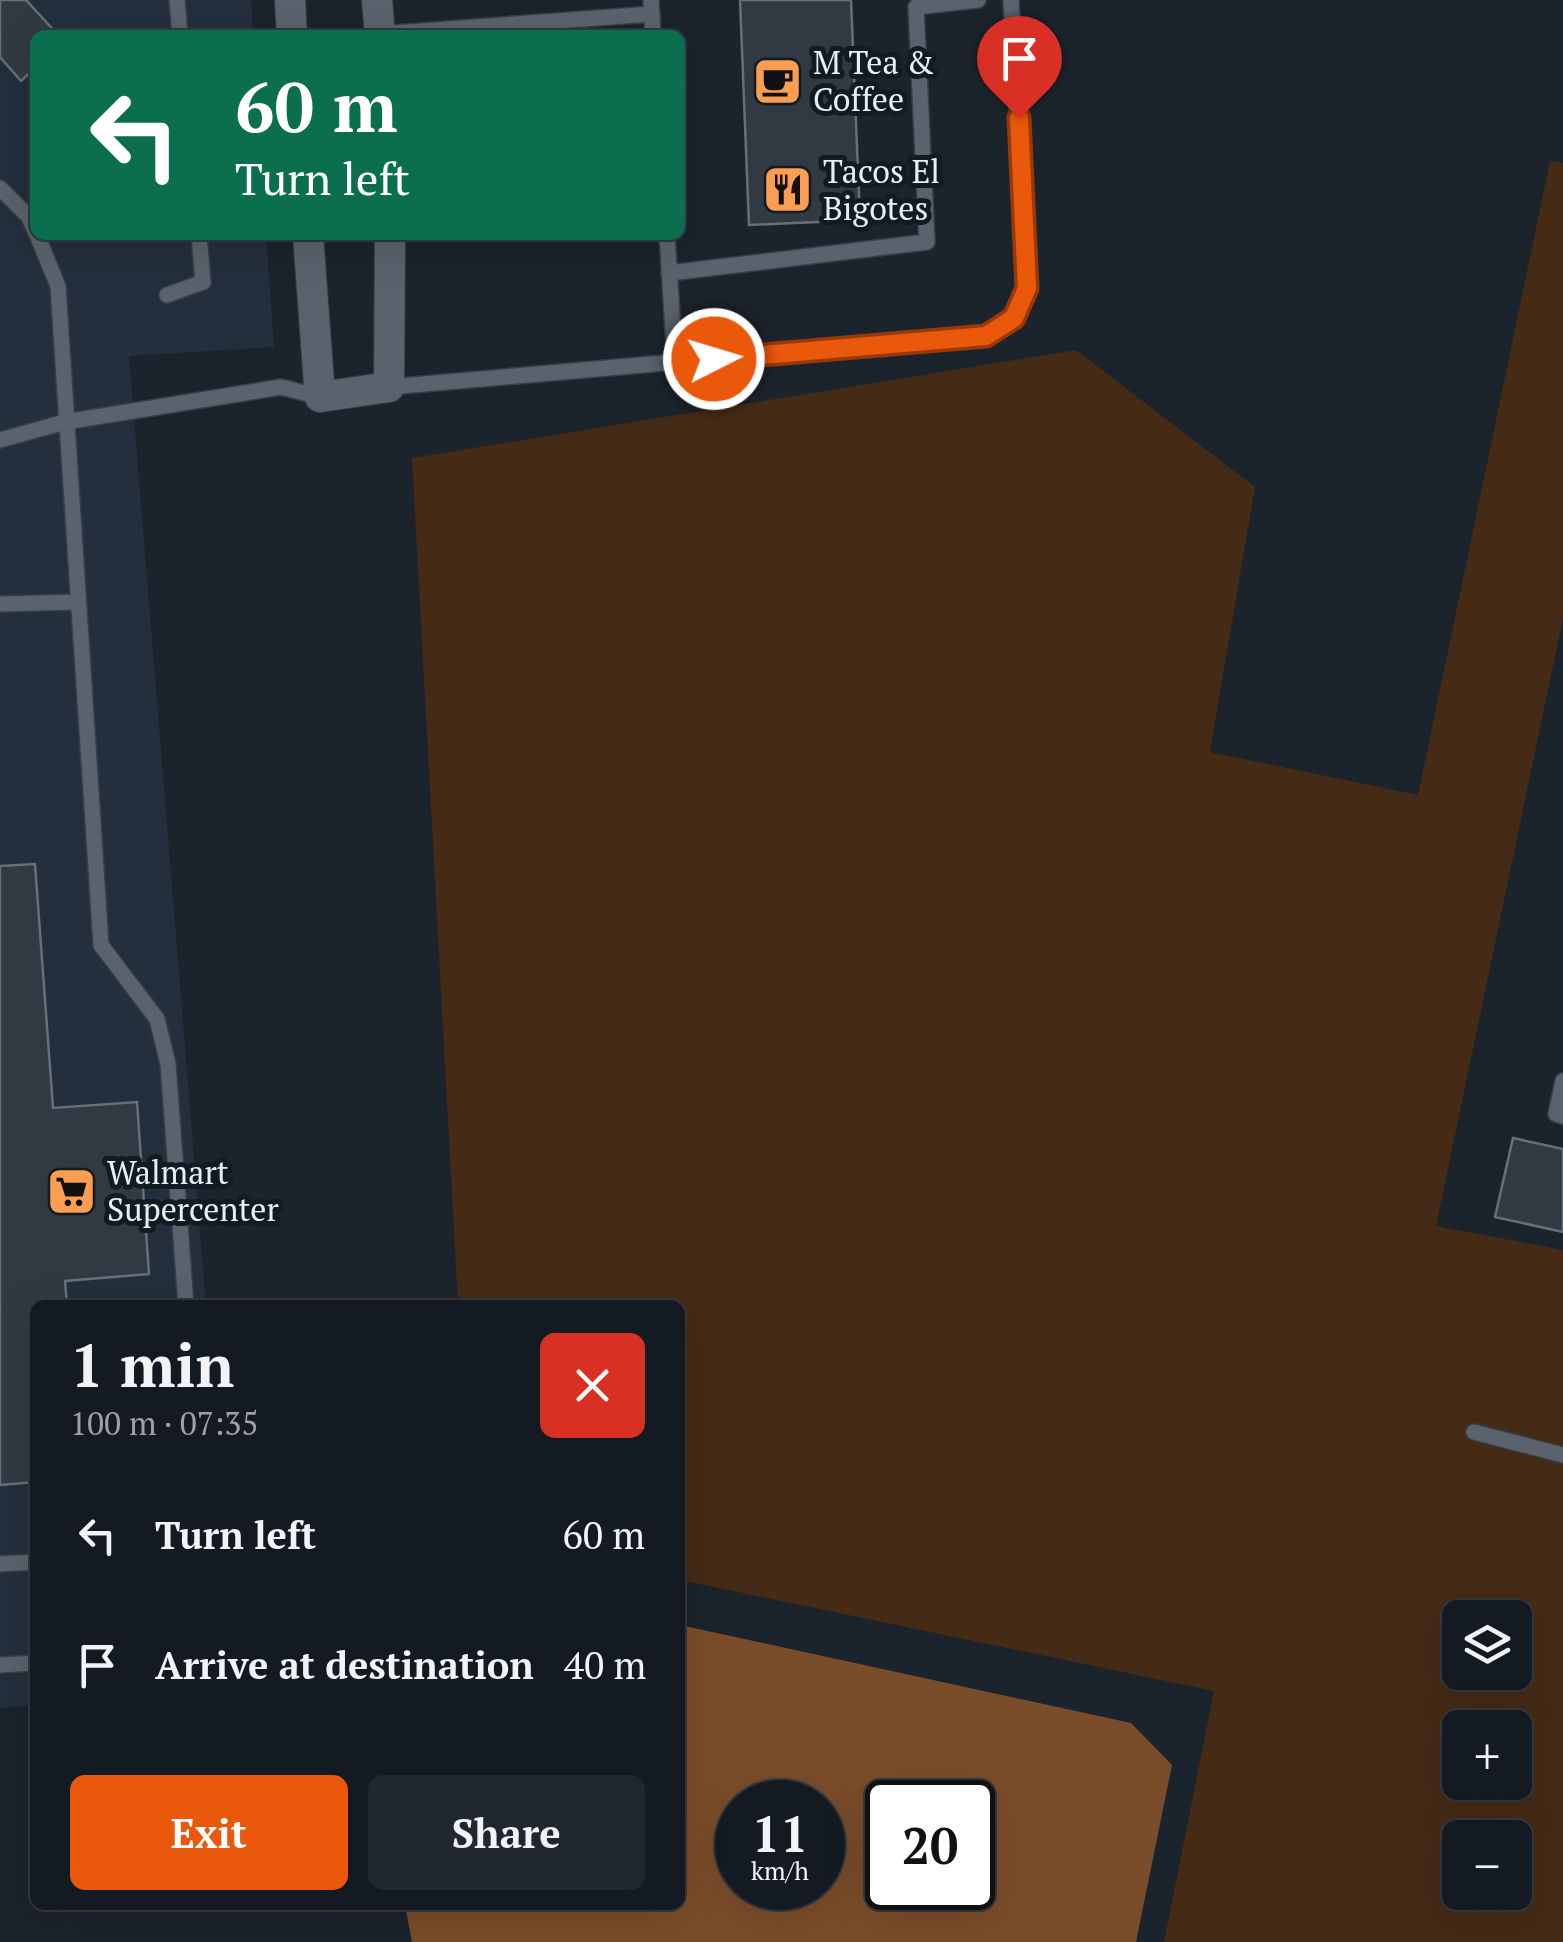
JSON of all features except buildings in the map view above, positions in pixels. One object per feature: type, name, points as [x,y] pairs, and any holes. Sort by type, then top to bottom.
[{"type":"street","points":[[290,0],[292,30]]},
{"type":"street","points":[[378,0],[380,30]]},
{"type":"street","points":[[308,240],[320,396],[389,387],[390,240]]},
{"type":"lane","points":[[177,0],[180,30]]},
{"type":"lane","points":[[670,273],[927,242],[916,8],[978,0]]},
{"type":"lane","points":[[389,387],[986,336],[1014,318],[1027,288],[1028,235],[1011,0]]},
{"type":"lane","points":[[429,30],[652,7]]},
{"type":"lane","points":[[0,188],[30,219]]},
{"type":"lane","points":[[39,240],[58,286],[100,945],[157,1019],[168,1064],[186,1300]]},
{"type":"lane","points":[[167,295],[203,282],[199,240]]},
{"type":"lane","points":[[667,240],[675,362]]},
{"type":"lane","points":[[0,440],[65,422],[281,387],[320,396]]},
{"type":"lane","points":[[0,604],[76,602]]},
{"type":"lane","points":[[1563,1080],[1556,1114],[1563,1116]]},
{"type":"lane","points":[[1474,1432],[1563,1455]]},
{"type":"lane","points":[[0,1564],[30,1562]]},
{"type":"lane","points":[[0,1665],[30,1664]]},
{"type":"shaded area","points":[[0,0],[251,0],[253,30],[30,30],[30,240],[266,240],[274,347],[129,356],[206,1300],[30,1300],[30,1705],[0,1708]]},
{"type":"shaded area","points":[[1550,161],[1563,163],[1563,618],[1436,1226],[1563,1250],[1563,1942],[1164,1942],[1214,1691],[685,1581],[685,1300],[458,1300],[412,458],[1076,350],[1255,487],[1210,752],[1418,795]]},
{"type":"shaded area","points":[[685,1626],[1131,1723],[1172,1765],[1136,1942],[412,1942],[406,1910],[685,1910]]},
{"type":"place","name":"M Tea & Coffee","points":[[778,81]]},
{"type":"place","name":"Tacos El Bigotes","points":[[788,190]]},
{"type":"place","name":"Walmart Supercenter","points":[[72,1191]]},
{"type":"route","points":[[714,359],[986,336],[1014,318],[1027,288],[1028,235],[1019,118]]}]
